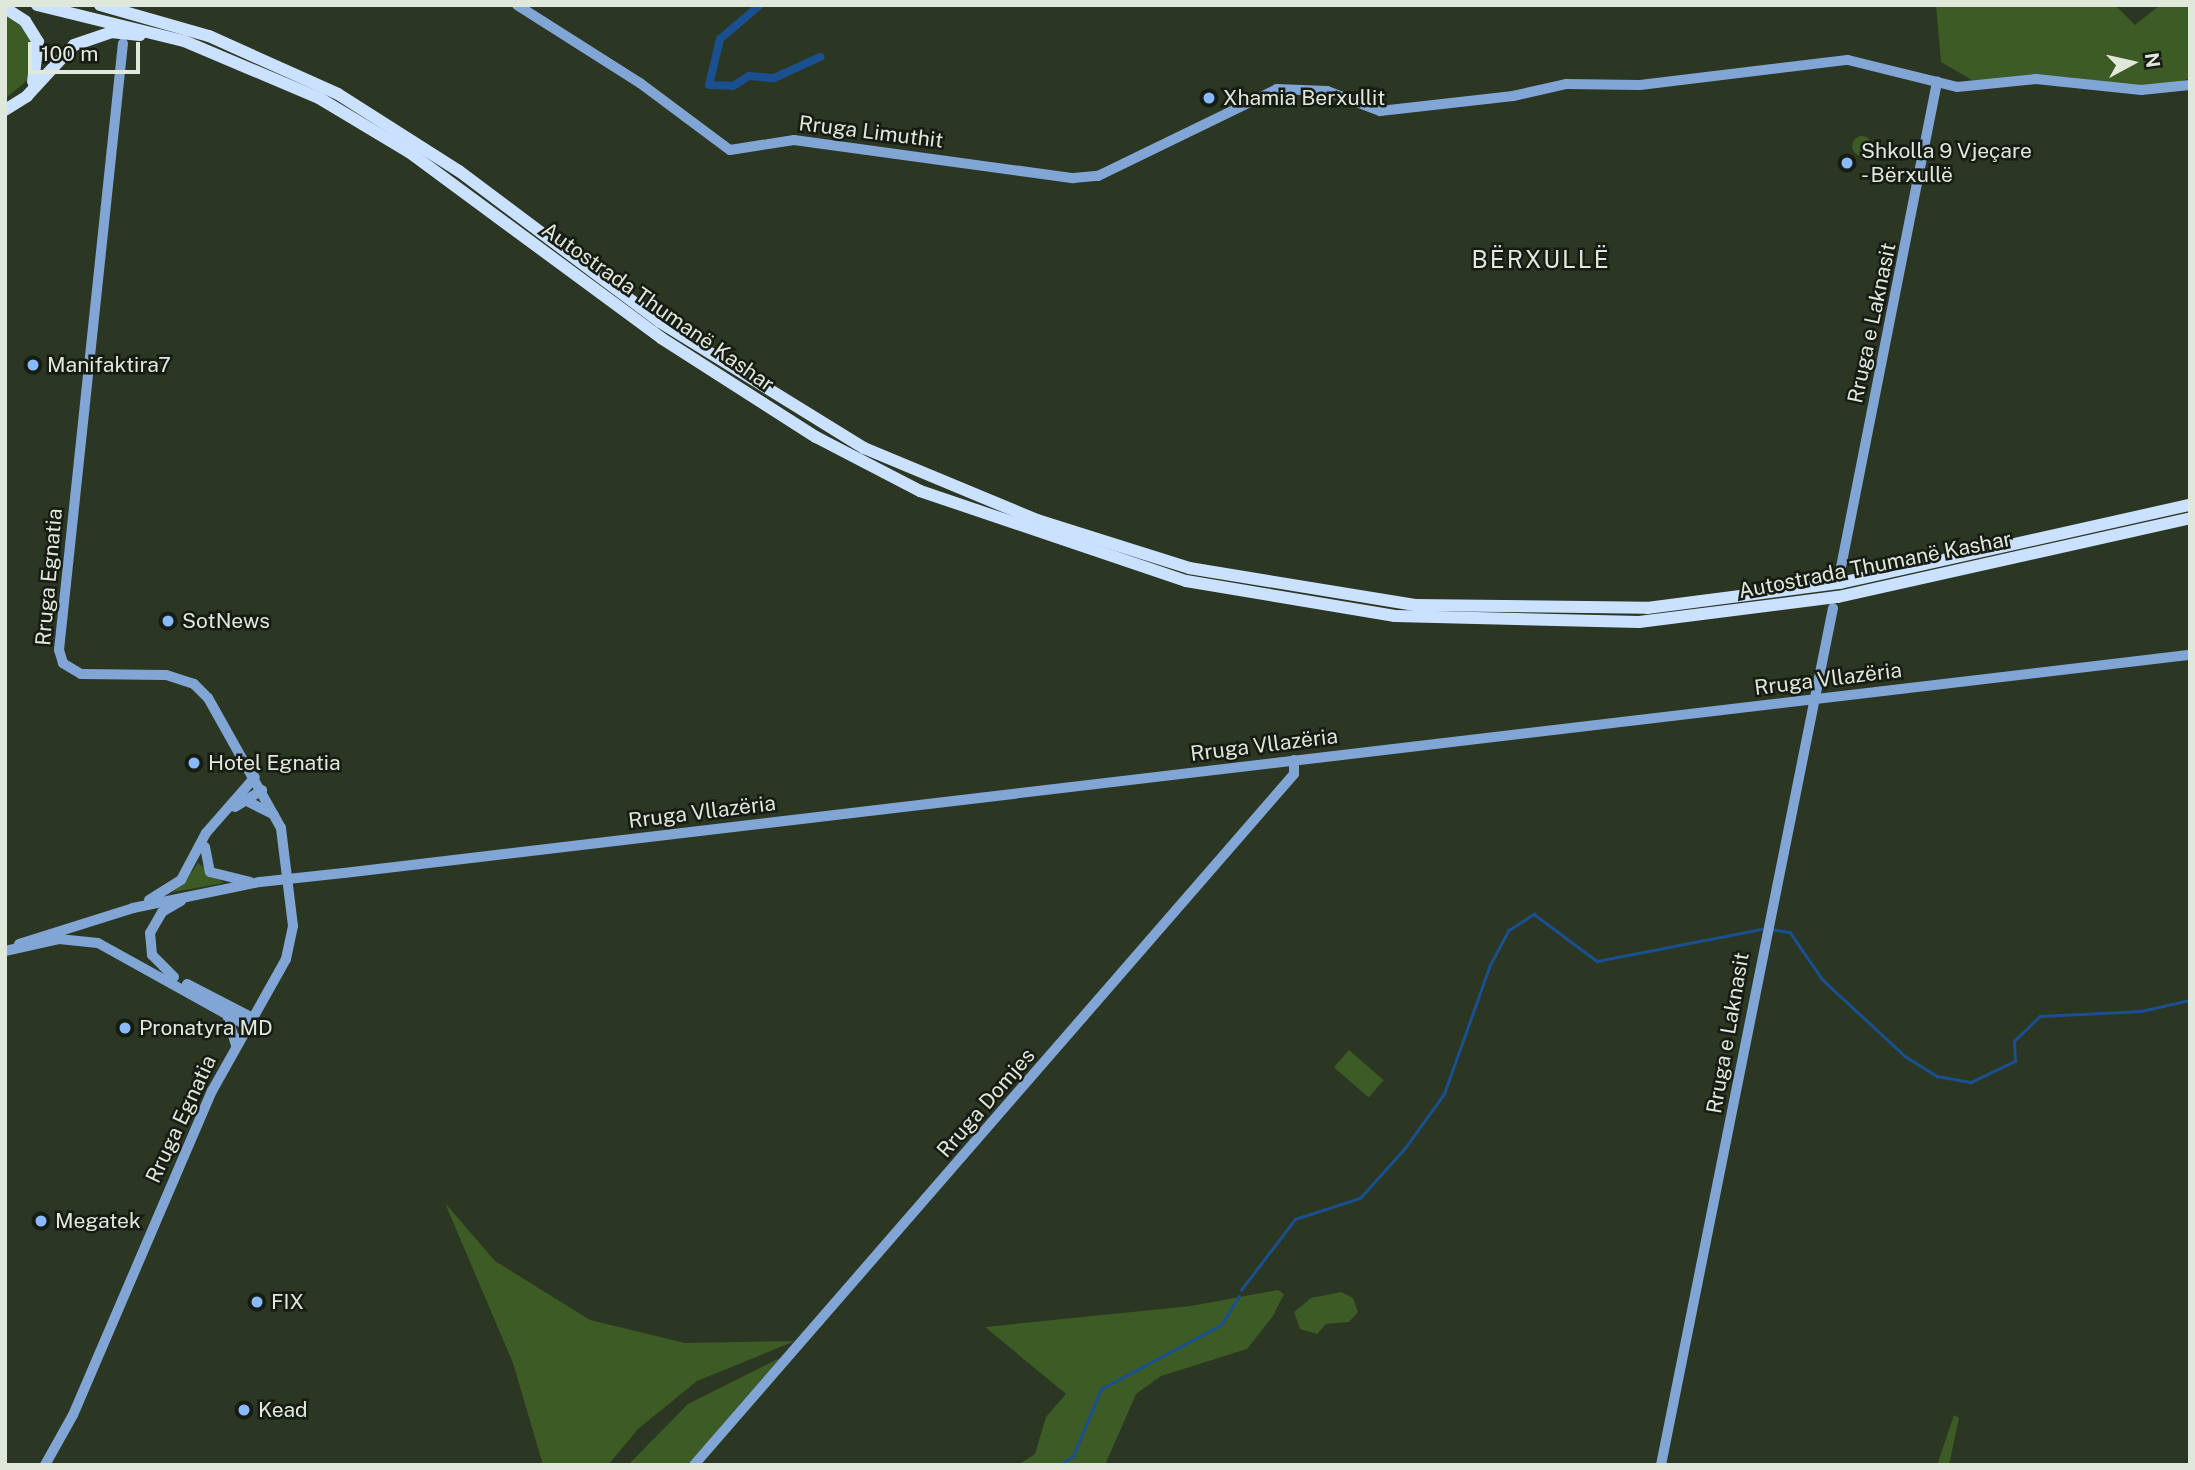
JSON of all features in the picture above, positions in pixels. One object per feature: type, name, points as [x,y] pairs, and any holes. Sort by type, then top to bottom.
[{"type":"highway","name":"Autostrada Thumanë Kashar","points":[[37,5],[135,26],[256,72],[278,72],[386,123],[660,322],[864,447],[1081,536],[1270,585],[1513,611],[1684,605],[1840,583],[2190,505]]},
{"type":"highway","name":"Autostrada Thumanë Kashar","points":[[100,5],[256,52],[278,72],[409,152],[586,284],[748,396],[920,491],[1118,561],[1308,604],[1527,624],[1679,619],[1838,597],[2190,518]]},
{"type":"highway","points":[[128,5],[256,52]]},
{"type":"highway","points":[[5,9],[30,27],[40,56],[30,87],[5,107]]},
{"type":"highway","points":[[5,107],[27,96],[67,50],[111,33],[155,38],[256,72]]},
{"type":"main road","name":"Rruga Limuthit","points":[[517,5],[640,83],[730,150],[794,140],[1073,178],[1098,176],[1276,89],[1327,91],[1380,111],[1513,96],[1566,83],[1640,85],[1837,60],[1883,65],[1937,82]]},
{"type":"main road","name":"Rruga Egnatia","points":[[45,1465],[73,1415],[192,1135],[286,959],[293,926],[276,817],[218,710],[194,684],[166,675],[81,674],[63,663],[59,650],[123,43]]},
{"type":"main road","points":[[1937,82],[1979,88],[2045,79],[2150,90],[2190,85]]},
{"type":"main road","name":"Rruga e Laknasit","points":[[1840,572],[1937,82]]},
{"type":"main road","name":"Rruga e Laknasit","points":[[1661,1465],[1769,914],[1833,608]]},
{"type":"main road","name":"Rruga Vllazëria","points":[[257,883],[2190,655]]},
{"type":"main road","name":"Rruga Domjes","points":[[694,1465],[1294,774],[1294,760]]},
{"type":"main road","points":[[255,777],[242,800],[225,817],[203,858],[214,874],[257,883]]},
{"type":"main road","points":[[133,908],[181,880],[206,834],[242,800],[262,790]]},
{"type":"main road","points":[[242,800],[276,817]]},
{"type":"main road","points":[[5,950],[133,908],[257,883]]},
{"type":"main road","points":[[194,895],[156,920],[152,955],[172,976],[228,1010],[237,1047]]},
{"type":"main road","points":[[5,950],[59,939],[98,943],[250,1022]]},
{"type":"main road","points":[[228,1010],[264,996]]},
{"type":"green space","points":[[1936,5],[2115,5],[2135,25],[2160,5],[2190,5],[2190,78],[2163,89],[2066,77],[1972,80],[1941,62]]},
{"type":"green space","points":[[5,14],[21,24],[34,46],[30,78],[5,99]]},
{"type":"green space","points":[[1858,136],[1866,136],[1872,146],[1866,156],[1858,156],[1852,150],[1852,142]]},
{"type":"green space","points":[[198,863],[224,883],[173,892],[188,877]]},
{"type":"green space","points":[[1349,1050],[1384,1080],[1369,1098],[1334,1067]]},
{"type":"green space","points":[[445,1203],[495,1261],[590,1320],[685,1343],[795,1341],[697,1381],[638,1429],[608,1465],[543,1465],[513,1363]]},
{"type":"green space","points":[[1278,1290],[1284,1294],[1273,1316],[1247,1349],[1161,1376],[1136,1394],[1105,1465],[1018,1465],[1035,1454],[1046,1417],[1066,1394],[985,1327],[1191,1306]]},
{"type":"green space","points":[[1341,1292],[1353,1298],[1358,1312],[1349,1322],[1326,1324],[1317,1334],[1300,1329],[1294,1312],[1311,1298]]},
{"type":"green space","points":[[780,1358],[688,1465],[628,1465],[688,1404]]},
{"type":"green space","points":[[1954,1415],[1959,1418],[1949,1465],[1937,1465]]},
{"type":"waterway","points":[[760,5],[720,39],[709,85],[733,86],[749,76],[774,78],[820,57]]},
{"type":"waterway","points":[[1241,1290],[1295,1219],[1360,1198],[1405,1148],[1444,1094],[1490,965],[1509,930],[1534,914],[1597,961],[1761,929]]},
{"type":"waterway","points":[[1770,929],[1790,932],[1823,980],[1905,1056],[1937,1076],[1971,1082],[2015,1061],[2014,1041],[2040,1016],[2141,1011],[2190,1000]]},
{"type":"waterway","points":[[1060,1465],[1073,1456],[1101,1389],[1221,1325],[1239,1296]]},
{"type":"place","name":"Xhamia Berxullit","points":[[1209,98]]},
{"type":"place","name":"Shkolla 9 Vjeçare - Bërxullë","points":[[1847,163]]},
{"type":"place","name":"Manifaktira7","points":[[33,365]]},
{"type":"place","name":"SotNews","points":[[168,621]]},
{"type":"place","name":"Hotel Egnatia","points":[[194,763]]},
{"type":"place","name":"Pronatyra MD","points":[[125,1028]]},
{"type":"place","name":"Megatek","points":[[41,1221]]},
{"type":"place","name":"FIX","points":[[257,1302]]},
{"type":"place","name":"Kead","points":[[244,1410]]},
{"type":"district","name":"BËRXULLË","points":[[1541,260]]}]
